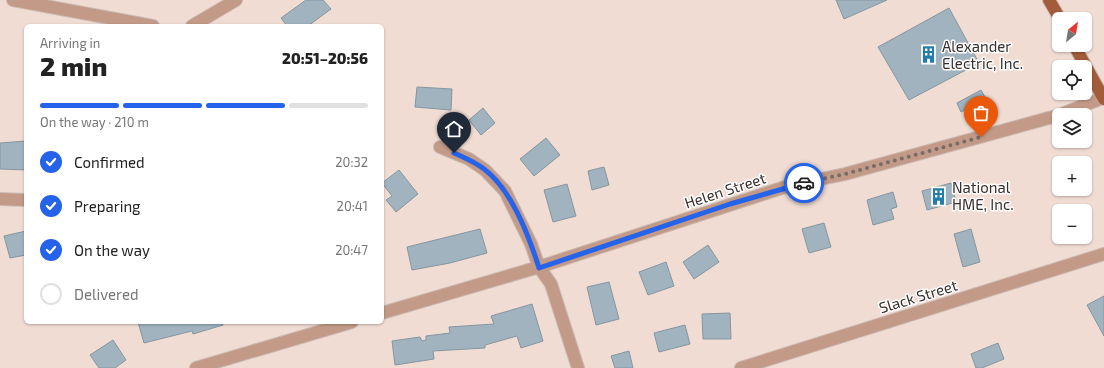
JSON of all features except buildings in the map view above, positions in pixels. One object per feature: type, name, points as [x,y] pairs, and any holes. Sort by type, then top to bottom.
[{"type":"main road","points":[[1050,0],[1056,12]]},
{"type":"main road","points":[[1078,52],[1104,98]]},
{"type":"street","points":[[13,0],[142,24]]},
{"type":"street","points":[[195,24],[236,0]]},
{"type":"street","name":"Helen Street","points":[[384,312],[539,268],[788,186],[845,174],[1056,116],[1104,98]]},
{"type":"street","points":[[440,148],[469,159],[485,170],[505,191],[531,244],[539,268],[550,284],[578,368]]},
{"type":"street","points":[[0,199],[24,200]]},
{"type":"street","name":"Slack Street","points":[[741,368],[1104,254]]},
{"type":"street","points":[[196,368],[345,324]]},
{"type":"way so far","points":[[804,183],[845,174],[981,137]]},
{"type":"place","name":"Alexander Electric, Inc.","points":[[929,55]]},
{"type":"place","name":"National HME, Inc.","points":[[939,196]]},
{"type":"route","points":[[454,153],[469,159],[485,170],[505,191],[531,244],[539,268],[730,204],[788,186],[804,183]]}]
